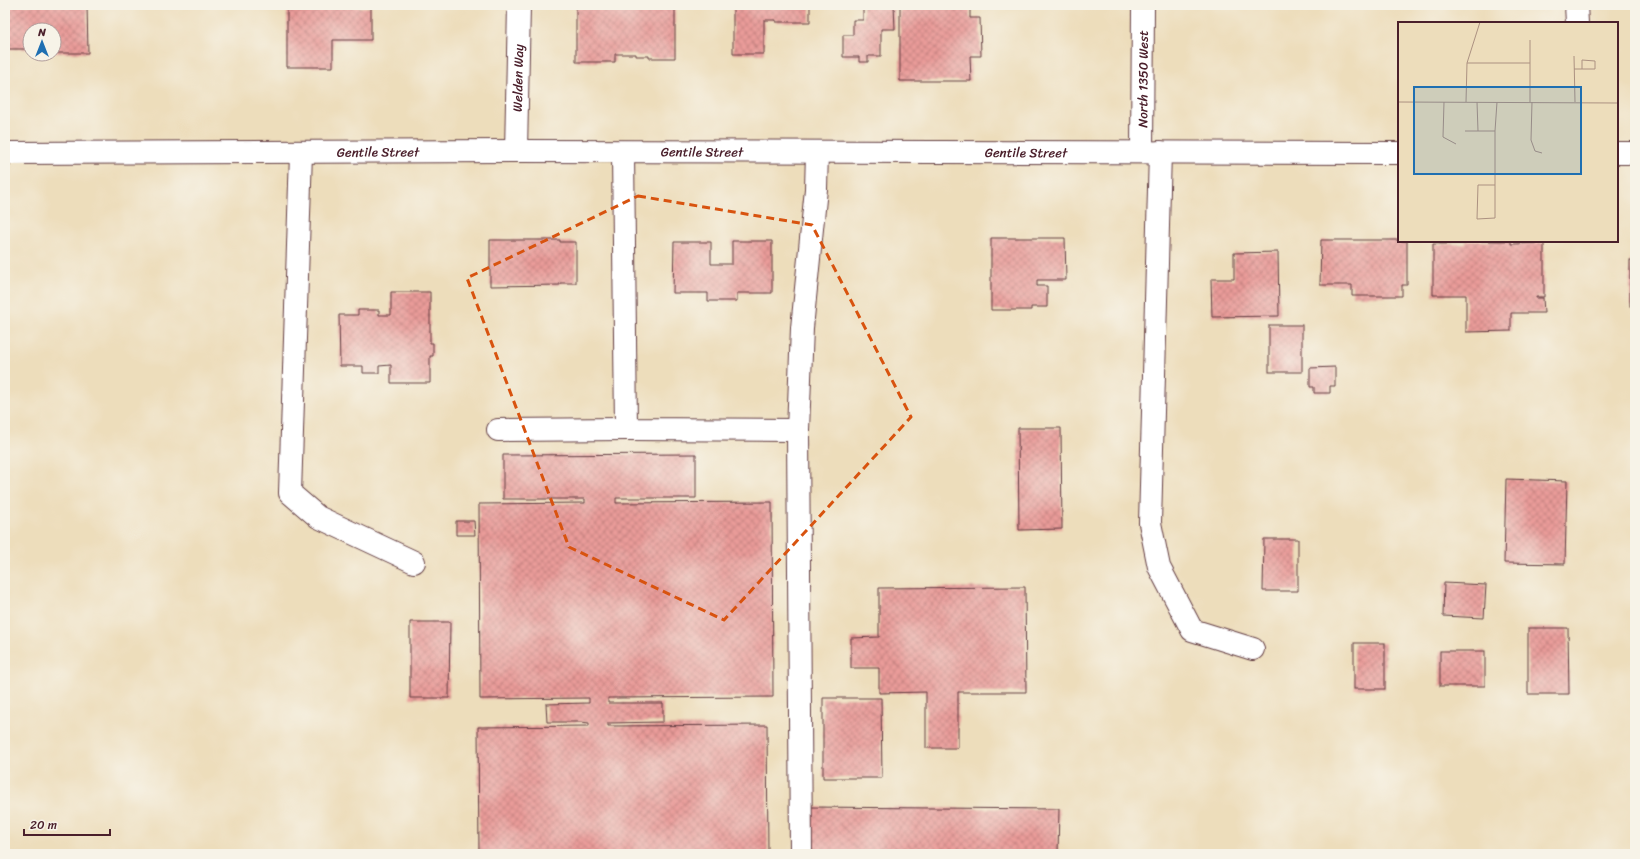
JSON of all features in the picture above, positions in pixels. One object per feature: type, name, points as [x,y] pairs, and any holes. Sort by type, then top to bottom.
[{"type":"main road","name":"Welden Way","points":[[516,152],[519,5]]},
{"type":"main road","name":"North 1350 West","points":[[1142,5],[1151,152],[1150,522],[1159,567],[1192,630],[1253,649]]},
{"type":"main road","points":[[1576,5],[1577,22]]},
{"type":"main road","points":[[624,152],[626,429]]},
{"type":"main road","points":[[800,854],[798,430],[802,328],[816,189],[816,152]]},
{"type":"main road","name":"Gentile Street","points":[[5,153],[1398,153]]},
{"type":"main road","points":[[301,153],[290,493],[318,517],[414,562]]},
{"type":"main road","points":[[1618,153],[1635,153]]},
{"type":"main road","points":[[498,430],[798,430]]},
{"type":"highlighted area","points":[[638,196],[812,225],[911,417],[724,620],[569,547],[467,278]]},
{"type":"building","points":[[5,5],[87,5],[88,53],[62,53],[62,22],[22,22],[22,49],[5,49]]},
{"type":"building","points":[[287,5],[353,5],[353,7],[371,7],[371,40],[333,40],[333,67],[287,67]]},
{"type":"building","points":[[576,5],[675,5],[675,58],[649,58],[649,56],[636,56],[636,54],[615,54],[615,62],[576,62]]},
{"type":"building","points":[[733,5],[810,5],[810,22],[776,22],[776,20],[764,20],[764,54],[733,54]]},
{"type":"building","points":[[863,5],[894,5],[895,29],[881,29],[881,56],[868,56],[868,62],[859,62],[859,57],[843,57],[843,35],[853,35],[853,20],[863,20]]},
{"type":"building","points":[[900,5],[970,5],[970,18],[980,18],[981,56],[970,56],[971,81],[900,81]]},
{"type":"building","points":[[991,238],[1065,238],[1066,280],[1037,280],[1037,286],[1047,286],[1047,307],[1031,307],[1031,310],[991,310]]},
{"type":"building","points":[[490,240],[560,240],[560,242],[576,242],[576,283],[560,283],[560,285],[490,286]]},
{"type":"building","points":[[1321,240],[1398,240],[1398,242],[1407,242],[1407,285],[1402,285],[1402,296],[1352,296],[1352,285],[1320,285]]},
{"type":"building","points":[[732,241],[772,241],[772,293],[737,293],[737,301],[708,301],[708,293],[673,293],[674,242],[711,242],[711,264],[732,264]]},
{"type":"building","points":[[1466,242],[1511,242],[1511,244],[1544,243],[1544,297],[1536,298],[1543,298],[1544,313],[1511,313],[1511,331],[1466,332],[1466,295],[1433,295],[1433,244],[1466,244]]},
{"type":"building","points":[[1278,252],[1279,316],[1212,317],[1211,279],[1234,279],[1234,253]]},
{"type":"building","points":[[1630,260],[1635,260],[1635,306],[1630,306]]},
{"type":"building","points":[[391,292],[430,292],[430,343],[433,343],[433,356],[430,356],[430,383],[391,383],[391,365],[379,366],[379,373],[363,373],[363,366],[340,366],[339,315],[358,315],[358,310],[379,310],[379,315],[391,315]]},
{"type":"building","points":[[1269,325],[1302,325],[1302,372],[1269,372]]},
{"type":"building","points":[[1335,367],[1335,386],[1330,386],[1330,393],[1314,393],[1314,387],[1310,387],[1310,368]]},
{"type":"building","points":[[1018,428],[1061,428],[1062,529],[1019,530]]},
{"type":"building","points":[[696,454],[696,498],[616,498],[616,503],[772,502],[773,697],[608,698],[608,703],[663,703],[663,722],[608,723],[608,726],[767,725],[768,854],[479,854],[478,727],[589,726],[589,723],[581,722],[547,722],[546,704],[589,703],[589,698],[480,699],[479,504],[585,503],[585,499],[503,499],[503,455]]},
{"type":"building","points":[[1506,479],[1567,481],[1565,564],[1504,563]]},
{"type":"building","points":[[456,521],[474,521],[475,535],[456,535]]},
{"type":"building","points":[[1264,539],[1298,539],[1298,591],[1263,591]]},
{"type":"building","points":[[1444,583],[1486,585],[1484,618],[1443,616]]},
{"type":"building","points":[[1025,587],[1026,692],[958,692],[958,748],[926,748],[926,692],[879,693],[879,668],[851,668],[851,638],[879,637],[879,588]]},
{"type":"building","points":[[410,622],[450,622],[449,698],[410,698]]},
{"type":"building","points":[[1528,628],[1568,628],[1569,694],[1528,694]]},
{"type":"building","points":[[1354,643],[1385,643],[1385,689],[1354,689]]},
{"type":"building","points":[[1440,651],[1485,651],[1485,686],[1440,686]]},
{"type":"building","points":[[823,698],[881,698],[882,778],[823,778]]},
{"type":"building","points":[[808,807],[1059,809],[1058,854],[807,854]]}]
